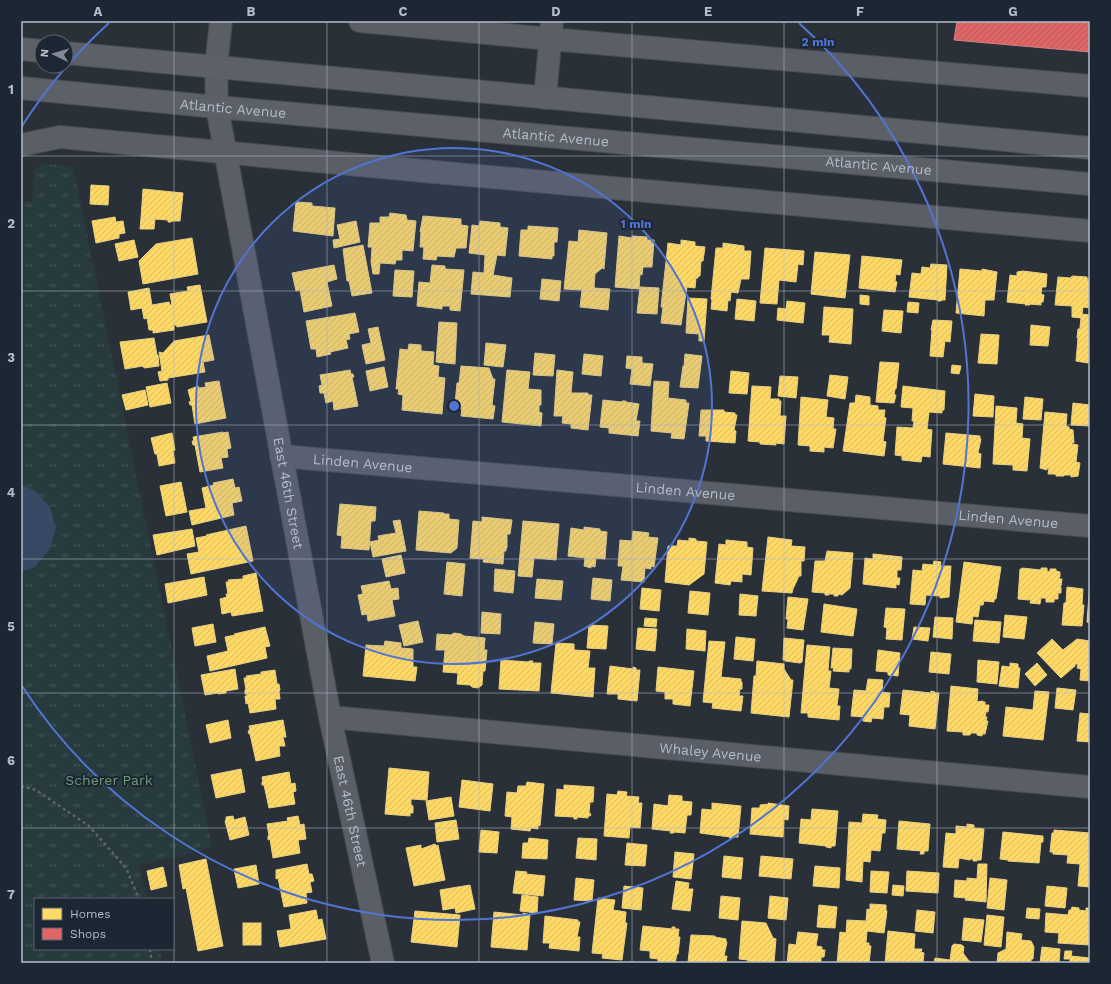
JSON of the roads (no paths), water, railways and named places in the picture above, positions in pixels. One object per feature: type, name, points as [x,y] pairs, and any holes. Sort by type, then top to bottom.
[{"type":"main road","points":[[21,49],[34,50]]},
{"type":"main road","points":[[74,54],[1090,148]]},
{"type":"main road","name":"Atlantic Avenue","points":[[21,88],[217,107],[1090,184]]},
{"type":"street","name":"East 46th Street","points":[[221,21],[216,67],[217,107],[330,717],[383,963]]},
{"type":"street","points":[[360,21],[551,30],[1090,86]]},
{"type":"street","points":[[545,98],[551,30]]},
{"type":"street","points":[[21,145],[60,137],[1090,231]]},
{"type":"street","name":"Linden Avenue","points":[[281,456],[1090,526]]},
{"type":"street","name":"Whaley Avenue","points":[[330,717],[1090,786]]},
{"type":"water","points":[[21,485],[34,490],[50,507],[56,528],[49,550],[35,567],[21,572]]},
{"type":"park label","name":"Scherer Park","points":[[109,780]]}]
